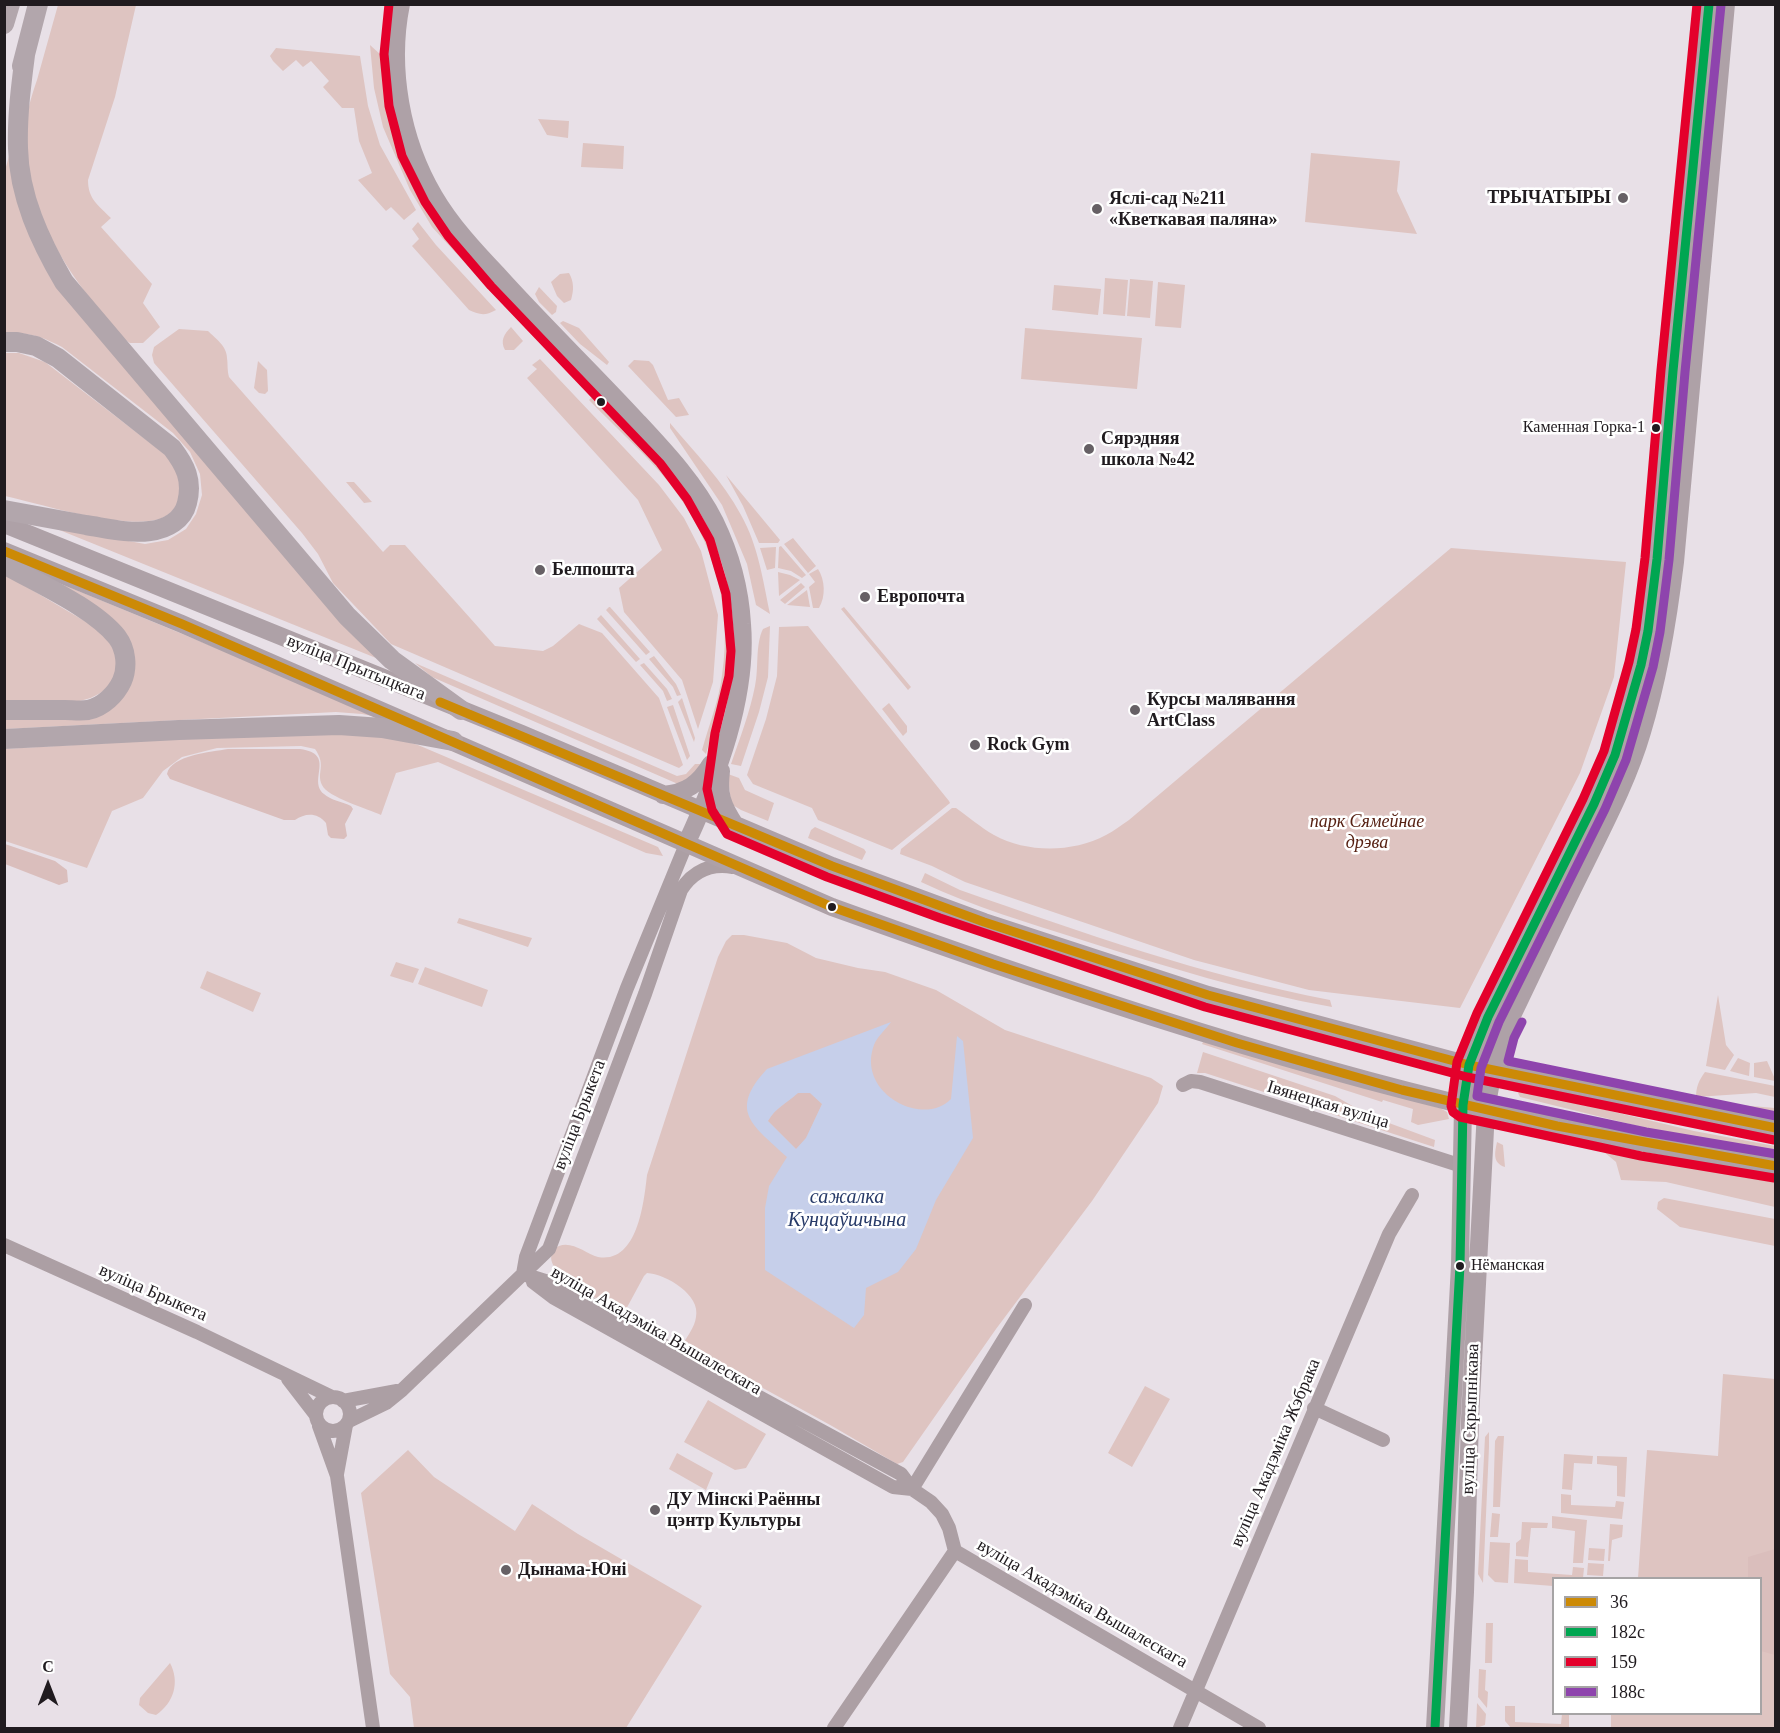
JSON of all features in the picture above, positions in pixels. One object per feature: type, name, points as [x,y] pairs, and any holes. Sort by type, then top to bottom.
[{"type":"highway","points":[[4,24],[10,4]]},
{"type":"highway","points":[[4,126],[38,4]]},
{"type":"highway","points":[[25,55],[19,108],[18,150],[21,176],[34,225],[64,282],[348,616],[392,660],[461,710]]},
{"type":"highway","points":[[4,342],[36,346],[58,358],[172,448],[184,464],[189,476],[190,487],[186,509],[178,521],[150,531],[107,528],[4,510]]},
{"type":"highway","points":[[4,564],[105,624],[118,638],[124,651],[125,664],[124,677],[118,688],[110,698],[89,710],[4,710]]},
{"type":"highway","points":[[4,740],[339,724],[382,728],[453,741]]},
{"type":"main road","points":[[401,4],[396,36],[396,75],[400,104],[414,151],[434,195],[482,257],[548,329],[609,390],[677,466],[698,494],[722,538],[735,577],[742,624],[742,671],[735,710],[727,736],[701,812],[687,842]]},
{"type":"main road","name":"вуліца Скрыпнікава","points":[[1435,1728],[1460,1265],[1464,1104],[1469,1065],[1488,1017],[1594,804],[1615,755],[1641,665],[1648,631],[1657,559],[1673,363],[1709,4]]},
{"type":"main road","name":"вуліца Скрыпнікава","points":[[1458,1728],[1470,1419],[1486,1110],[1493,1070],[1503,1034],[1630,766],[1642,734],[1660,666],[1675,562],[1726,4]]},
{"type":"main road","name":"вуліца Прытыцкага","points":[[4,524],[461,710],[832,866],[984,922],[1208,995],[1469,1065],[1776,1128]]},
{"type":"main road","name":"вуліца Прытыцкага","points":[[4,551],[182,624],[832,907],[929,941],[1154,1017],[1317,1065],[1486,1110],[1644,1144],[1776,1166]]},
{"type":"main road","points":[[663,795],[687,790],[700,781],[727,736]]},
{"type":"main road","points":[[727,736],[719,787],[726,812],[735,825]]},
{"type":"street","name":"вуліца Брыкета","points":[[523,1274],[528,1251],[627,988],[687,842]]},
{"type":"street","name":"вуліца Брыкета","points":[[337,1476],[347,1423],[386,1403],[402,1390],[549,1249],[645,994],[681,890],[687,881],[698,872],[711,867],[724,865],[743,868]]},
{"type":"street","points":[[627,988],[645,994]]},
{"type":"street","name":"Івянецкая вуліца","points":[[1183,1085],[1191,1081],[1200,1082],[1462,1166]]},
{"type":"street","points":[[569,1143],[586,1150]]},
{"type":"street","name":"вуліца Акадэміка Жэбрака","points":[[1180,1728],[1389,1234],[1412,1195]]},
{"type":"street","name":"вуліца Брыкета","points":[[4,1245],[338,1399]]},
{"type":"street","name":"вуліца Акадэміка Вышалескага","points":[[523,1274],[558,1286],[902,1474],[912,1489],[931,1502],[942,1514],[949,1527],[955,1551],[1259,1728]]},
{"type":"street","points":[[912,1489],[1025,1305]]},
{"type":"street","name":"вуліца Брыкета","points":[[285,1375],[317,1420],[337,1476],[373,1728]]},
{"type":"street","points":[[338,1399],[349,1410],[347,1423],[336,1432],[324,1430],[317,1420],[320,1402],[338,1399],[402,1390]]},
{"type":"street","points":[[1314,1408],[1383,1440]]},
{"type":"street","points":[[834,1728],[955,1551]]},
{"type":"green space","points":[[58,5],[136,5],[115,97],[88,180],[88,187],[92,197],[111,218],[101,227],[152,284],[143,303],[160,327],[143,343],[130,343],[124,339],[84,290],[52,239],[40,212],[32,183],[27,153],[27,120]]},
{"type":"green space","points":[[370,45],[381,55],[385,98],[393,137],[416,190],[450,239],[501,294],[500,301],[432,227],[410,190],[383,127],[374,88]]},
{"type":"green space","points":[[276,48],[360,56],[368,106],[380,145],[416,210],[404,220],[391,207],[386,211],[358,180],[372,173],[359,141],[354,108],[342,108],[323,87],[329,81],[311,61],[303,67],[296,60],[283,71],[270,56]]},
{"type":"green space","points":[[538,119],[569,121],[568,138],[547,135]]},
{"type":"green space","points":[[583,143],[624,146],[623,169],[581,167]]},
{"type":"green space","points":[[11,149],[73,301],[376,658],[52,527],[145,544],[168,540],[186,529],[196,514],[202,495],[200,474],[190,452],[173,433],[62,347],[35,336],[21,333],[5,334],[4,174]]},
{"type":"green space","points":[[1311,153],[1400,161],[1397,191],[1417,234],[1305,222]]},
{"type":"green space","points":[[418,222],[496,310],[482,314],[469,310],[412,246],[419,239],[412,229]]},
{"type":"green space","points":[[569,273],[573,283],[573,293],[571,300],[564,303],[557,296],[551,282],[560,274]]},
{"type":"green space","points":[[1105,278],[1128,280],[1125,316],[1103,314]]},
{"type":"green space","points":[[1130,279],[1153,281],[1150,318],[1127,316]]},
{"type":"green space","points":[[1158,282],[1185,285],[1181,328],[1155,326]]},
{"type":"green space","points":[[1054,285],[1101,289],[1098,315],[1052,310]]},
{"type":"green space","points":[[539,287],[557,306],[556,312],[552,315],[539,302],[535,294]]},
{"type":"green space","points":[[563,321],[579,328],[609,362],[607,365],[580,344],[560,323]]},
{"type":"green space","points":[[511,327],[523,341],[514,350],[505,350],[504,338]]},
{"type":"green space","points":[[1025,328],[1142,338],[1137,389],[1021,379]]},
{"type":"green space","points":[[179,329],[208,331],[217,339],[226,354],[229,377],[383,552],[390,545],[405,545],[495,646],[543,651],[553,646],[579,624],[602,633],[659,698],[683,765],[679,768],[391,644],[333,583],[318,554],[302,533],[154,363],[152,355],[154,347]]},
{"type":"green space","points":[[4,353],[19,353],[45,362],[166,455],[176,469],[181,484],[179,500],[172,512],[155,520],[121,521],[5,496]]},
{"type":"green space","points":[[540,359],[659,485],[684,518],[701,551],[718,615],[713,682],[698,729],[682,680],[624,612],[619,588],[662,550],[638,500],[527,378],[537,369],[532,365]]},
{"type":"green space","points":[[634,360],[649,361],[653,365],[668,400],[679,398],[689,415],[676,417],[628,366]]},
{"type":"green space","points":[[258,361],[267,370],[268,391],[265,394],[259,393],[254,388]]},
{"type":"green space","points":[[592,397],[650,454],[675,483],[696,514],[713,547],[724,583],[729,622],[728,665],[722,699],[706,754],[702,750],[719,694],[725,647],[721,593],[714,566],[692,517],[677,494],[652,463],[589,400]]},
{"type":"green space","points":[[670,423],[717,479],[747,526],[756,551],[770,614],[756,605],[747,564],[722,505],[670,428]]},
{"type":"green space","points":[[726,475],[780,540],[778,543],[759,543]]},
{"type":"green space","points":[[346,482],[354,482],[372,502],[364,503]]},
{"type":"green space","points":[[793,538],[816,566],[808,573],[784,544]]},
{"type":"green space","points":[[781,546],[806,575],[802,578],[791,571],[778,568],[779,547]]},
{"type":"green space","points":[[776,547],[775,568],[767,570],[760,548]]},
{"type":"green space","name":"парк Сямейнае дрэва","points":[[1451,548],[1626,562],[1614,677],[1580,773],[1460,1008],[1309,990],[1194,960],[965,882],[900,854],[901,849],[952,808],[956,808],[994,835],[1035,848],[1064,848],[1079,845],[1109,833],[1129,820]]},
{"type":"green space","points":[[818,569],[824,593],[819,608],[813,608],[809,587],[815,582],[809,574]]},
{"type":"green space","points":[[30,571],[388,719],[336,712],[5,729],[5,717],[86,717],[134,660]]},
{"type":"green space","points":[[778,572],[800,580],[779,596]]},
{"type":"green space","points":[[5,574],[98,629],[113,649],[117,661],[115,674],[108,687],[96,695],[67,703],[5,701]]},
{"type":"green space","points":[[801,583],[805,587],[785,604],[780,600]]},
{"type":"green space","points":[[807,590],[810,607],[787,605]]},
{"type":"green space","points":[[609,607],[650,652],[646,655],[606,610]]},
{"type":"green space","points":[[844,607],[911,687],[908,690],[841,609]]},
{"type":"green space","points":[[601,615],[640,659],[636,662],[597,619]]},
{"type":"green space","points":[[770,626],[768,677],[759,712],[741,766],[731,764],[753,696],[761,635],[763,629]]},
{"type":"green space","points":[[808,626],[950,803],[892,850],[818,820],[812,808],[753,784],[747,775],[766,719],[777,676],[779,627]]},
{"type":"green space","points":[[654,656],[676,684],[681,695],[677,696],[673,687],[649,659]]},
{"type":"green space","points":[[415,663],[677,776],[686,774],[695,764],[703,764],[700,772],[678,784],[432,677]]},
{"type":"green space","points":[[644,663],[667,689],[672,699],[667,701],[663,691],[640,665]]},
{"type":"green space","points":[[682,698],[695,738],[694,742],[678,702]]},
{"type":"green space","points":[[889,703],[907,726],[907,732],[903,736],[882,709]]},
{"type":"green space","points":[[673,705],[690,756],[687,760],[667,707]]},
{"type":"green space","points":[[333,730],[375,733],[418,745],[658,847],[663,856],[646,853],[438,762],[396,773],[381,815],[339,798],[325,789],[320,780],[321,764],[315,749],[301,746],[217,748],[182,757],[163,771],[143,798],[112,811],[87,868],[5,841],[4,749]]},
{"type":"green space","points":[[728,774],[739,778],[745,790],[774,803],[768,821],[731,804]]},
{"type":"green space","points":[[815,827],[864,849],[866,852],[862,860],[808,838]]},
{"type":"green space","points":[[925,873],[960,890],[1097,937],[1236,979],[1330,1000],[1332,1007],[1208,978],[1022,921],[921,882]]},
{"type":"green space","points":[[459,918],[532,938],[528,947],[457,923]]},
{"type":"green space","points":[[732,935],[787,943],[816,958],[885,972],[936,990],[1005,1030],[1151,1078],[1163,1086],[1158,1103],[1092,1201],[996,1329],[903,1462],[897,1464],[690,1348],[681,1347],[694,1325],[696,1309],[688,1294],[672,1282],[647,1273],[624,1313],[565,1278],[551,1260],[553,1252],[559,1246],[574,1246],[598,1257],[611,1257],[622,1251],[630,1241],[641,1214],[647,1175],[718,957],[726,941]]},
{"type":"green space","points":[[396,962],[419,969],[413,983],[390,976]]},
{"type":"green space","points":[[425,967],[488,990],[482,1007],[418,984]]},
{"type":"green space","points":[[207,971],[261,993],[253,1012],[200,988]]},
{"type":"green space","points":[[1718,995],[1726,1045],[1734,1055],[1725,1070],[1706,1066]]},
{"type":"green space","points":[[1205,1038],[1362,1087],[1440,1108],[1447,1112],[1449,1119],[1418,1125],[1411,1122],[1413,1109],[1383,1100],[1382,1102],[1202,1044]]},
{"type":"green space","points":[[1203,1052],[1335,1096],[1370,1116],[1435,1140],[1434,1147],[1205,1073],[1197,1073]]},
{"type":"green space","points":[[1738,1058],[1750,1063],[1749,1076],[1730,1071]]},
{"type":"green space","points":[[1767,1061],[1775,1081],[1754,1077],[1754,1063]]},
{"type":"green space","points":[[1705,1072],[1775,1086],[1775,1097],[1756,1093],[1696,1097],[1698,1084]]},
{"type":"green space","points":[[1522,1090],[1694,1131],[1775,1146],[1775,1154],[1654,1130],[1520,1097],[1518,1093]]},
{"type":"green space","points":[[1728,1104],[1775,1108],[1775,1120],[1725,1109],[1724,1106]]},
{"type":"green space","points":[[1497,1142],[1503,1145],[1505,1167],[1496,1160]]},
{"type":"green space","points":[[1604,1152],[1655,1157],[1742,1177],[1775,1182],[1775,1207],[1666,1182],[1621,1180],[1616,1162]]},
{"type":"green space","points":[[1664,1198],[1775,1219],[1775,1246],[1680,1227],[1657,1209],[1658,1202]]},
{"type":"green space","points":[[1723,1374],[1775,1379],[1775,1728],[1611,1728],[1611,1715],[1762,1715],[1762,1577],[1638,1577],[1647,1450],[1718,1456]]},
{"type":"green space","points":[[1145,1386],[1170,1399],[1132,1467],[1108,1453]]},
{"type":"green space","points":[[708,1400],[766,1434],[746,1468],[735,1470],[684,1442]]},
{"type":"green space","points":[[1489,1432],[1483,1583],[1478,1574],[1485,1437]]},
{"type":"green space","points":[[1498,1436],[1504,1436],[1500,1507],[1493,1507],[1495,1441]]},
{"type":"green space","name":"Дынама-Юні","points":[[408,1450],[434,1477],[515,1531],[532,1504],[578,1534],[702,1606],[626,1728],[414,1728],[410,1697],[390,1674],[361,1493]]},
{"type":"green space","points":[[677,1453],[713,1473],[706,1490],[669,1469]]},
{"type":"green space","points":[[1564,1454],[1593,1456],[1592,1464],[1574,1463],[1572,1490],[1562,1489]]},
{"type":"green space","points":[[1597,1456],[1627,1457],[1625,1497],[1617,1496],[1617,1466],[1597,1464]]},
{"type":"green space","points":[[1561,1494],[1571,1495],[1571,1505],[1615,1507],[1616,1501],[1624,1502],[1622,1519],[1561,1513]]},
{"type":"green space","points":[[1492,1513],[1500,1514],[1498,1537],[1490,1537]]},
{"type":"green space","points":[[1552,1516],[1587,1520],[1583,1563],[1573,1563],[1575,1531],[1552,1528]]},
{"type":"green space","points":[[1522,1522],[1548,1523],[1547,1528],[1531,1528],[1528,1557],[1516,1556],[1516,1543],[1521,1539]]},
{"type":"green space","points":[[1610,1524],[1623,1525],[1622,1537],[1612,1540],[1610,1561],[1608,1561]]},
{"type":"green space","points":[[1490,1542],[1510,1543],[1508,1583],[1495,1582],[1488,1575]]},
{"type":"green space","points":[[1589,1548],[1605,1549],[1604,1561],[1588,1560]]},
{"type":"green space","points":[[1515,1559],[1528,1560],[1528,1572],[1572,1575],[1573,1567],[1584,1568],[1583,1577],[1552,1577],[1552,1586],[1514,1583]]},
{"type":"green space","points":[[1588,1563],[1604,1564],[1603,1576],[1587,1575]]},
{"type":"green space","points":[[1486,1623],[1493,1623],[1492,1663],[1485,1663]]},
{"type":"green space","points":[[170,1663],[175,1677],[174,1692],[167,1704],[156,1715],[148,1713],[139,1705],[140,1698]]},
{"type":"green space","points":[[1479,1669],[1486,1670],[1487,1708],[1478,1697]]},
{"type":"green space","points":[[1477,1703],[1486,1714],[1485,1725],[1476,1728]]},
{"type":"green space","points":[[1505,1706],[1515,1706],[1515,1722],[1561,1724],[1562,1715],[1569,1715],[1569,1728],[1511,1728],[1505,1721]]},
{"type":"shaded area","points":[[228,749],[300,749],[317,756],[320,768],[318,782],[324,794],[353,809],[345,824],[347,836],[344,839],[331,838],[328,835],[326,823],[315,815],[284,820],[170,779],[167,774],[176,762],[202,753]]},
{"type":"shaded area","points":[[5,844],[55,861],[67,870],[68,882],[59,885],[5,864]]},
{"type":"shaded area","points":[[798,1093],[810,1093],[822,1104],[806,1138],[796,1149],[768,1121],[778,1109]]},
{"type":"shaded area","points":[[1776,1549],[1775,1655],[1762,1651],[1762,1577],[1748,1577],[1748,1557]]},
{"type":"water","name":"сажалка Кунцаўшчына","points":[[891,1022],[874,1045],[871,1062],[874,1078],[883,1091],[895,1101],[925,1110],[939,1107],[951,1099],[957,1036],[963,1041],[973,1138],[936,1200],[916,1249],[898,1272],[866,1288],[864,1315],[854,1328],[765,1270],[765,1208],[769,1186],[787,1157],[756,1127],[747,1108],[755,1084],[767,1069]],"holes":[[[798,1093],[810,1093],[822,1104],[806,1138],[796,1149],[768,1121],[778,1109]]]},
{"type":"transit line","name":"159","points":[[389,4],[384,54],[389,106],[402,156],[425,202],[448,236],[491,286],[660,463],[687,499],[710,540],[726,594],[731,651],[729,676],[715,733],[707,789],[712,810],[727,834],[827,877],[940,918],[1205,1007],[1467,1077],[1774,1140]]},
{"type":"transit line","name":"159","points":[[1697,4],[1645,558],[1636,629],[1629,662],[1604,751],[1583,799],[1477,1013],[1457,1062],[1451,1106],[1453,1112],[1460,1117],[1641,1156],[1774,1178]]},
{"type":"transit line","name":"182с","points":[[1435,1728],[1460,1265],[1463,1105],[1469,1065],[1488,1017],[1594,804],[1615,755],[1641,665],[1648,631],[1657,559],[1709,4]]},
{"type":"transit line","name":"188с","points":[[1721,5],[1669,560],[1653,667],[1626,760],[1605,809],[1499,1022],[1481,1068],[1477,1096],[1646,1132],[1776,1154]]},
{"type":"transit line","name":"36","points":[[4,551],[182,624],[832,907],[993,964],[1237,1043],[1402,1090],[1557,1126],[1776,1166]]},
{"type":"transit line","name":"36","points":[[440,702],[832,866],[984,922],[1208,995],[1469,1065],[1776,1128]]},
{"type":"transit line","name":"188с","points":[[1522,1022],[1514,1038],[1508,1061],[1776,1116]]},
{"type":"place","name":"ТРЫЧАТЫРЫ","points":[[1623,198]]},
{"type":"place","name":"Яслі-сад №211 «Кветкавая паляна»","points":[[1097,209]]},
{"type":"place","name":"Каменная Горка-1","points":[[1656,428]]},
{"type":"place","name":"Сярэдняя школа №42","points":[[1089,449]]},
{"type":"place","name":"Белпошта","points":[[540,570]]},
{"type":"place","name":"Европочта","points":[[865,597]]},
{"type":"place","name":"Курсы малявання ArtClass","points":[[1135,710]]},
{"type":"place","name":"Rock Gym","points":[[975,745]]},
{"type":"place","name":"Нёманская","points":[[1460,1266]]},
{"type":"place","name":"ДУ Мінскі Раённы цэнтр Культуры","points":[[655,1510]]},
{"type":"place","name":"Дынама-Юні","points":[[506,1570]]}]
